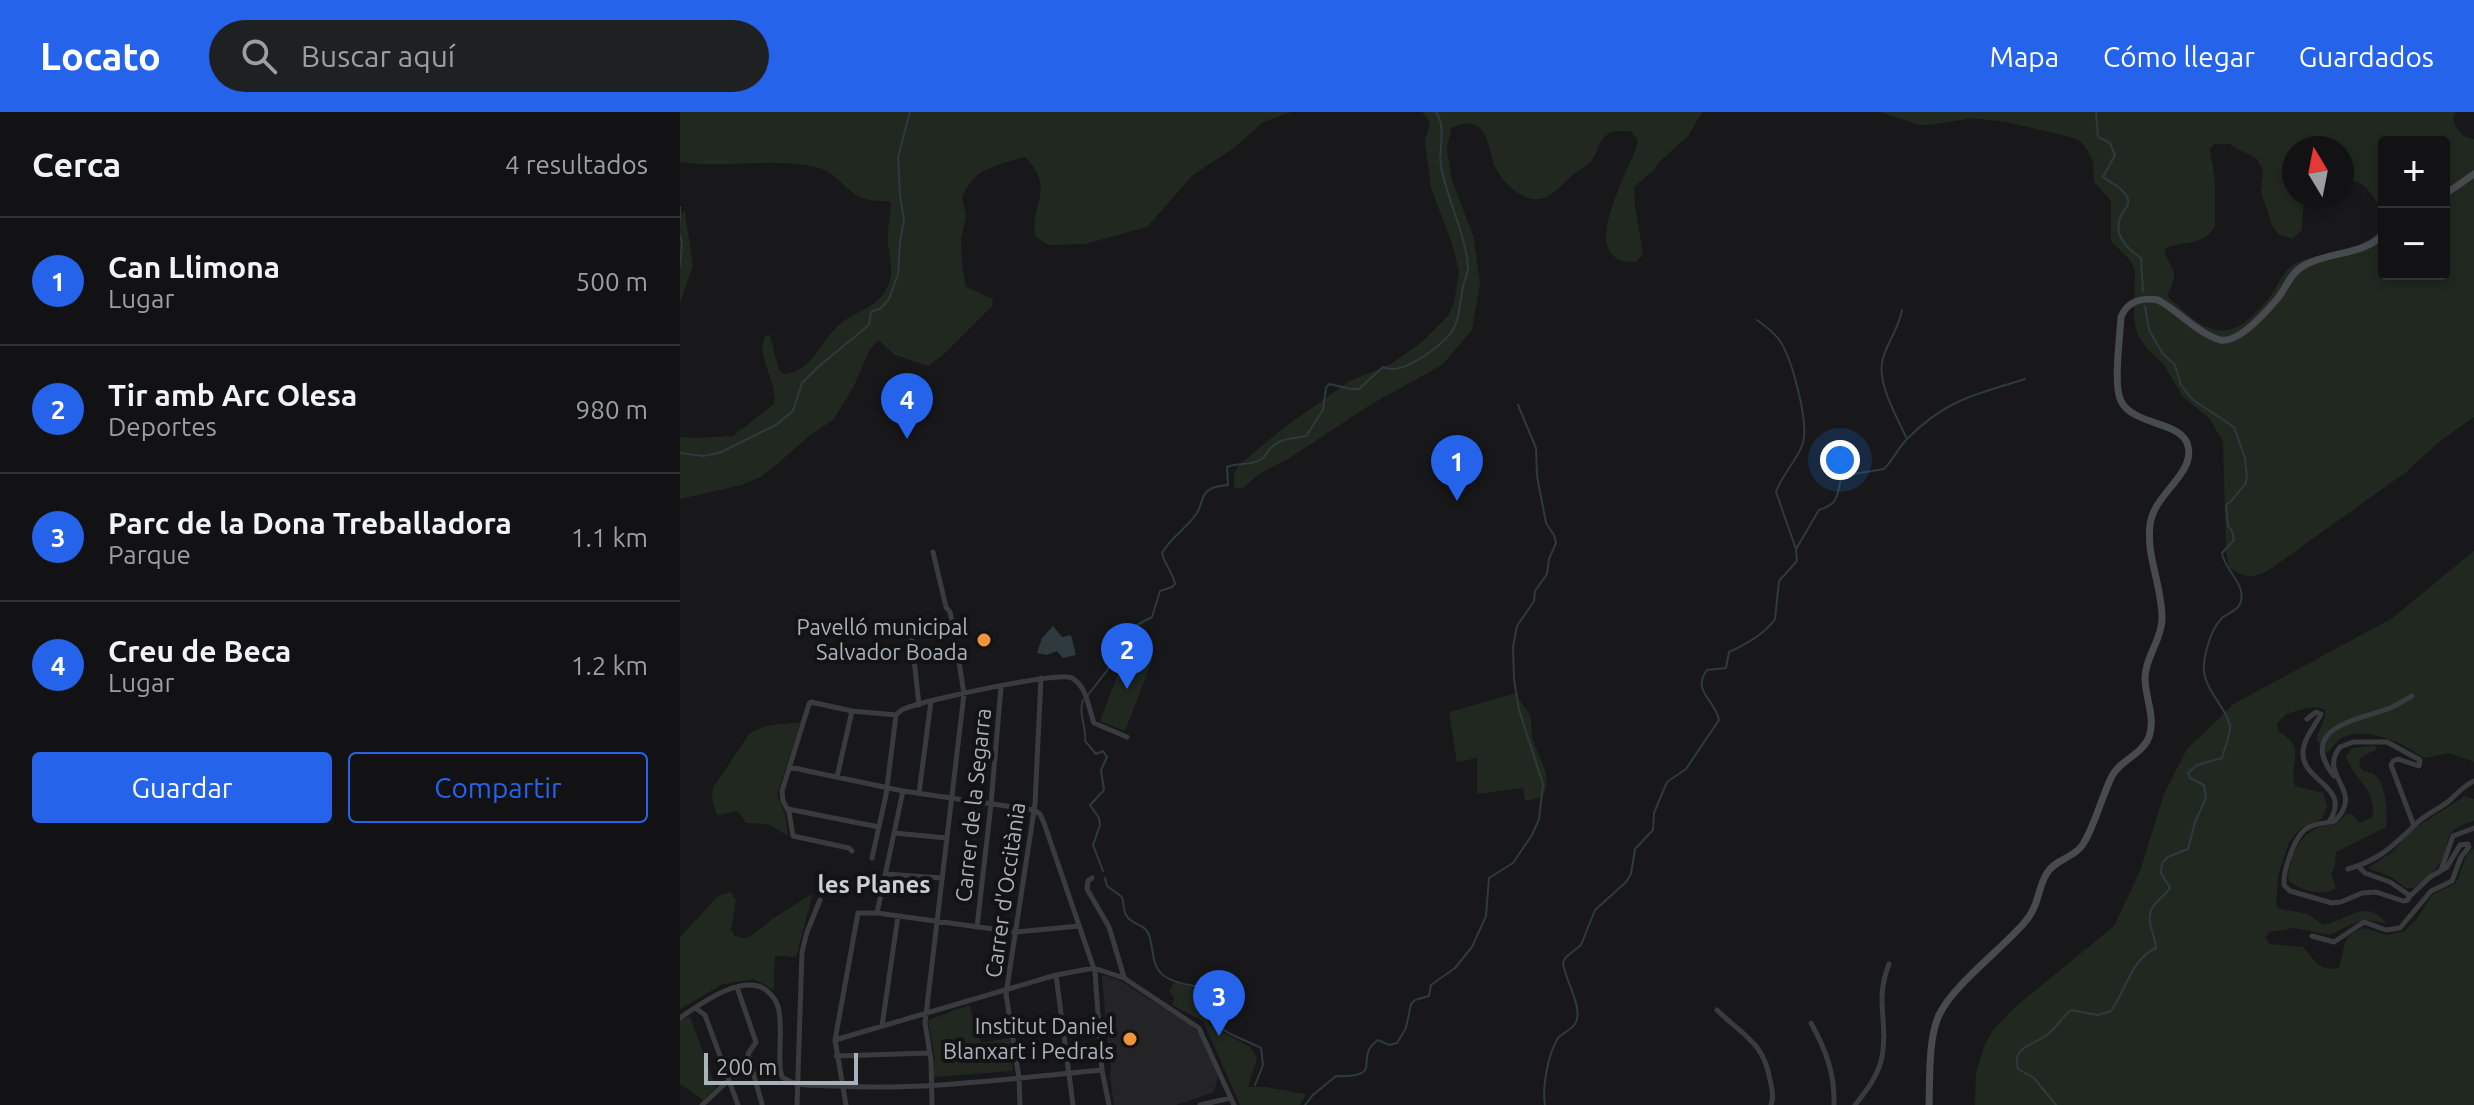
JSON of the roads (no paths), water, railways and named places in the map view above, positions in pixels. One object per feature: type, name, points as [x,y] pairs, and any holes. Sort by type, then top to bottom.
[{"type":"street","points":[[2450,191],[2474,174]]},
{"type":"street","points":[[1929,1105],[1935,1028],[1944,1006],[2026,920],[2039,900],[2047,873],[2053,865],[2081,847],[2113,773],[2149,737],[2152,718],[2145,680],[2162,620],[2149,530],[2151,512],[2182,474],[2189,452],[2187,441],[2179,433],[2138,416],[2125,408],[2119,398],[2121,317],[2125,308],[2138,300],[2158,300],[2205,333],[2230,340],[2267,310],[2291,275],[2302,266],[2364,248],[2378,238]]},
{"type":"street","points":[[932,1105],[930,1053],[925,1023],[964,694],[954,630],[933,552]]},
{"type":"street","points":[[911,632],[919,705]]},
{"type":"street","points":[[872,858],[887,787],[896,715],[902,709],[1041,678],[1072,678],[1088,700],[1094,723],[1127,737]]},
{"type":"street","name":"Carrer d'Occitània","points":[[1020,1105],[1007,989],[1034,810],[1041,678]]},
{"type":"street","name":"Carrer de la Segarra","points":[[977,927],[1001,687]]},
{"type":"street","points":[[2412,696],[2334,728],[2325,742],[2323,754],[2325,763],[2345,790],[2347,799],[2339,819],[2303,831],[2287,864],[2283,881],[2286,888],[2332,903],[2371,892],[2403,901],[2441,871],[2460,845],[2470,843]]},
{"type":"street","points":[[919,793],[931,701]]},
{"type":"street","points":[[852,851],[793,836],[788,809],[781,794],[789,767],[811,702],[852,711],[896,715]]},
{"type":"street","points":[[837,777],[852,711]]},
{"type":"street","points":[[2307,719],[2316,712],[2321,714],[2307,738],[2303,757],[2334,798],[2334,812],[2328,823]]},
{"type":"street","points":[[2337,780],[2334,757],[2338,749],[2349,743],[2387,742],[2419,759],[2419,766],[2398,759],[2391,765],[2414,826]]},
{"type":"street","points":[[789,767],[903,791],[1034,810],[1042,817],[1094,968],[1102,1070],[1109,1105]]},
{"type":"street","points":[[2348,869],[2378,857],[2474,781]]},
{"type":"street","points":[[877,913],[903,791]]},
{"type":"street","points":[[788,809],[879,827]]},
{"type":"street","points":[[2441,871],[2452,838],[2457,833],[2474,828]]},
{"type":"street","points":[[894,833],[947,838]]},
{"type":"street","points":[[2312,936],[2334,942],[2364,922],[2386,930],[2399,929],[2431,891],[2452,881],[2470,843]]},
{"type":"street","points":[[2358,866],[2365,873],[2390,882],[2409,897]]},
{"type":"street","points":[[886,874],[942,878]]},
{"type":"street","points":[[1092,878],[1088,881],[1087,889],[1109,927],[1124,978]]},
{"type":"street","points":[[797,1105],[802,952],[820,900]]},
{"type":"street","points":[[846,1105],[835,1040],[858,913],[1015,932],[1079,926]]},
{"type":"street","points":[[882,1026],[898,916]]},
{"type":"street","points":[[1855,1105],[1874,1080],[1882,1058],[1881,993],[1889,964]]},
{"type":"street","points":[[835,1040],[1056,975],[1094,968],[1124,978],[1202,1031],[1232,1102],[1200,1105]]},
{"type":"street","points":[[1056,975],[1073,1105]]},
{"type":"street","points":[[680,1018],[737,987],[754,984],[770,993],[779,1010],[782,1077],[797,1084],[931,1086],[1102,1070]]},
{"type":"street","points":[[737,987],[756,1042],[748,1054],[762,1104]]},
{"type":"street","points":[[695,1008],[705,1015],[738,1105]]},
{"type":"street","points":[[1717,1010],[1747,1035],[1764,1055],[1771,1085],[1771,1105]]},
{"type":"street","points":[[1811,1023],[1830,1067],[1834,1105]]},
{"type":"street","points":[[836,1056],[930,1053]]},
{"type":"street","points":[[702,1105],[729,1080]]},
{"type":"waterway","points":[[680,453],[703,456],[719,453],[776,425],[793,411],[802,383],[869,325],[871,312],[881,308],[889,299],[898,274],[904,220],[898,157],[910,112]]},
{"type":"waterway","points":[[1088,695],[1135,626],[1152,617],[1160,591],[1175,584],[1162,553],[1197,513],[1206,492],[1228,485],[1227,467],[1256,462],[1264,458],[1276,443],[1306,436],[1323,410],[1329,384],[1359,389],[1383,367],[1398,368],[1423,357],[1444,341],[1454,328],[1468,268],[1467,255],[1441,166],[1442,132],[1436,112]]},
{"type":"waterway","points":[[2096,112],[2098,137],[2110,143],[2115,155],[2103,177],[2123,190],[2128,200],[2118,228],[2122,240],[2141,258],[2143,291]]},
{"type":"waterway","points":[[680,207],[680,221]]},
{"type":"waterway","points":[[680,235],[680,266]]},
{"type":"waterway","points":[[2056,1105],[2034,1078],[2018,1069],[2018,1055],[2048,1034],[2071,1010],[2098,1015],[2111,1011],[2135,967],[2156,948],[2150,914],[2170,888],[2161,873],[2162,863],[2168,857],[2188,849],[2206,798],[2204,785],[2190,778],[2188,773],[2197,765],[2222,758],[2230,732],[2226,715],[2206,680],[2204,666],[2214,630],[2221,619],[2239,606],[2242,597],[2222,553],[2234,540],[2228,526],[2226,505],[2245,485],[2245,458],[2234,427],[2193,400],[2181,385],[2175,365],[2163,354],[2149,330],[2145,306]]},
{"type":"waterway","points":[[1902,310],[1883,358],[1882,377],[1906,437]]},
{"type":"waterway","points":[[1757,320],[1775,335],[1785,350],[1802,406],[1803,443],[1776,492],[1796,549]]},
{"type":"waterway","points":[[1545,1105],[1545,1080],[1551,1053],[1558,1038],[1573,1027],[1577,1016],[1563,962],[1581,945],[1595,910],[1631,874],[1635,849],[1653,830],[1654,813],[1667,782],[1686,769],[1719,720],[1703,690],[1703,677],[1707,670],[1726,668],[1729,652],[1761,634],[1775,619],[1779,581],[1797,561],[1796,549],[1819,510],[1836,499],[1841,479],[1847,475],[1884,469],[1907,439],[1948,407],[1976,394],[2025,379]]},
{"type":"waterway","points":[[1305,1105],[1336,1076],[1351,1076],[1365,1070],[1371,1047],[1378,1040],[1389,1045],[1397,1043],[1406,1028],[1411,1004],[1429,996],[1431,985],[1455,968],[1472,947],[1486,916],[1489,878],[1513,863],[1539,819],[1543,784],[1519,710],[1513,647],[1517,626],[1547,574],[1556,543],[1546,523],[1537,476],[1536,448],[1518,405]]},
{"type":"waterway","points":[[1083,700],[1081,711],[1085,741],[1096,754],[1103,751],[1107,757],[1101,770],[1104,790],[1090,805],[1099,818],[1100,825],[1093,845],[1103,871]]},
{"type":"waterway","points":[[1105,878],[1107,886],[1122,897],[1128,918],[1147,931],[1160,972],[1172,980],[1211,992],[1224,1006],[1224,1010],[1211,1017],[1215,1023],[1261,1048],[1263,1065],[1255,1085]]},
{"type":"place","name":"Creu de Beca","points":[[907,439]]},
{"type":"place","name":"Can Llimona","points":[[1457,501]]},
{"type":"place","name":"Pavelló municipal Salvador Boada","points":[[984,640]]},
{"type":"place","name":"Tir amb Arc Olesa","points":[[1127,689]]},
{"type":"place","name":"Parc de la Dona Treballadora","points":[[1219,1036]]},
{"type":"place","name":"Institut Daniel Blanxart i Pedrals","points":[[1130,1039]]},
{"type":"district","name":"les Planes","points":[[874,885]]}]
